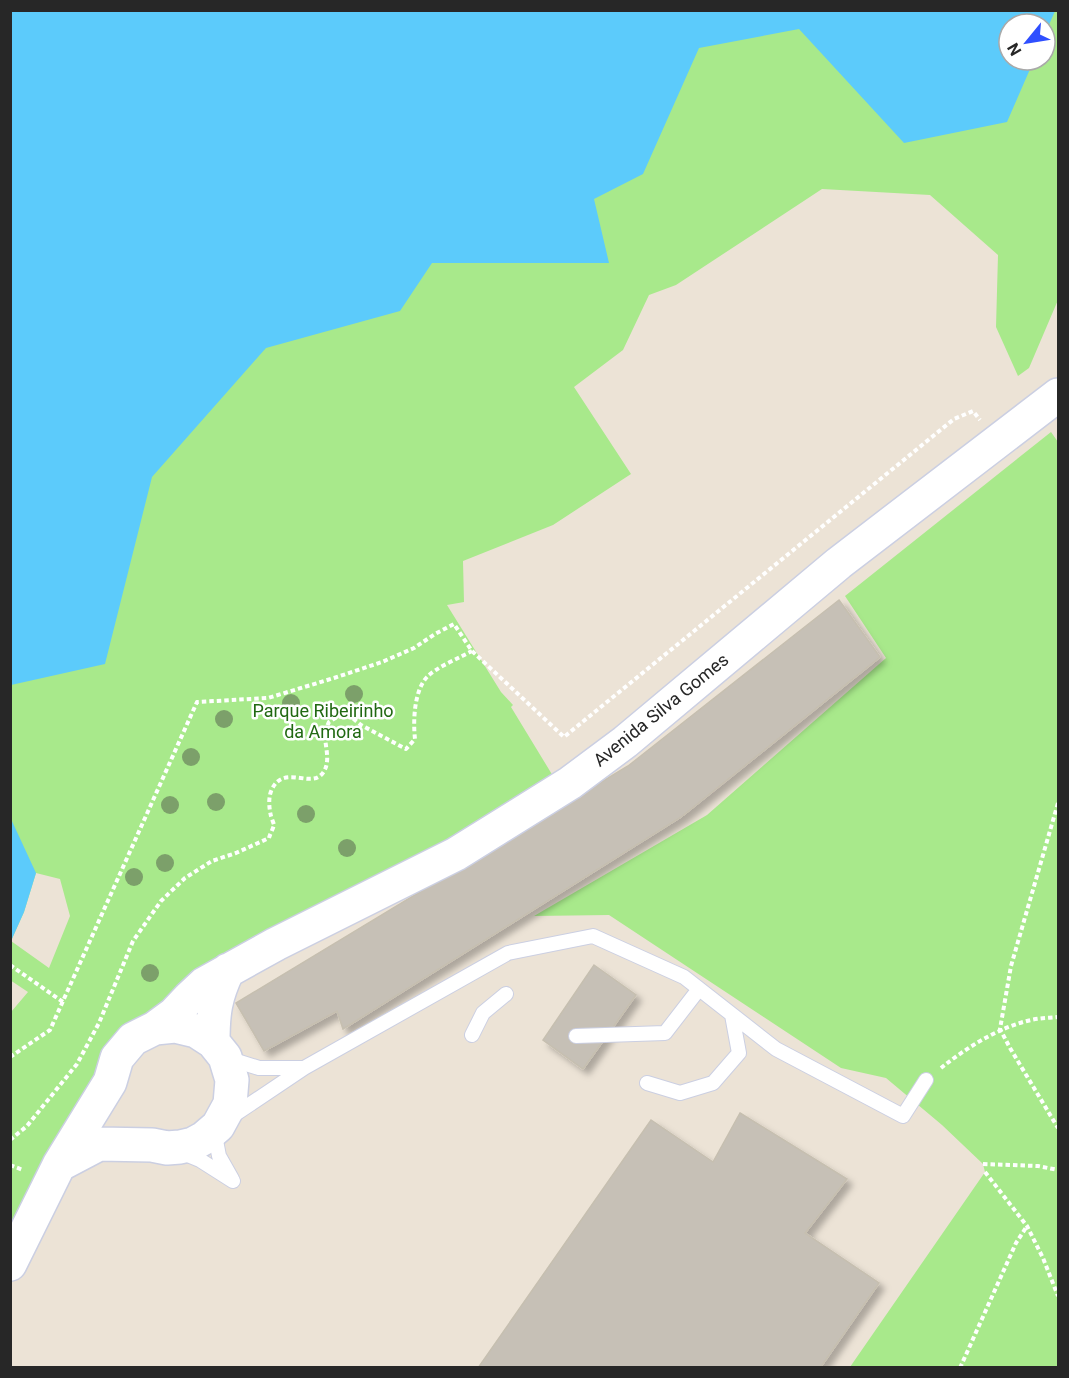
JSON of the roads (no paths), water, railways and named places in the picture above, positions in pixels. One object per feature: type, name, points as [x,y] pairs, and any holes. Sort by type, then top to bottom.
[{"type":"street","name":"Avenida Silva Gomes","points":[[155,1028],[174,1014],[204,984],[276,944],[456,854],[570,783],[625,742],[839,563],[1059,395]]},
{"type":"street","points":[[59,1165],[99,1144],[180,1147],[204,1138],[216,1128],[230,1104],[232,1080],[219,1050],[214,1016],[219,990],[228,970]]},
{"type":"street","points":[[10,1264],[59,1165],[110,1082],[117,1058],[127,1045],[133,1039],[155,1028],[176,1026],[196,1031],[219,1050]]},
{"type":"street","points":[[110,1082],[112,1102],[120,1121],[134,1135],[160,1146]]},
{"type":"lane","points":[[160,1146],[200,1160],[233,1181],[219,1156],[216,1128],[304,1068],[508,953],[593,936],[684,977],[776,1049],[903,1116],[926,1080]]},
{"type":"lane","points":[[576,1036],[665,1033],[699,989]]},
{"type":"lane","points":[[472,1035],[483,1013],[506,994]]},
{"type":"lane","points":[[647,1083],[680,1093],[713,1083],[739,1053],[732,1015]]},
{"type":"lane","points":[[219,1050],[259,1068],[304,1068]]},
{"type":"water","points":[[11,10],[1055,11],[997,12],[997,72],[1029,72],[1007,122],[904,143],[799,29],[699,48],[643,174],[594,199],[609,263],[432,263],[400,311],[266,348],[152,477],[105,664],[11,685]]},
{"type":"water","points":[[11,819],[36,873],[24,912],[11,941]]},
{"type":"park label","name":"Parque Ribeirinho da Amora","points":[[323,721]]}]
